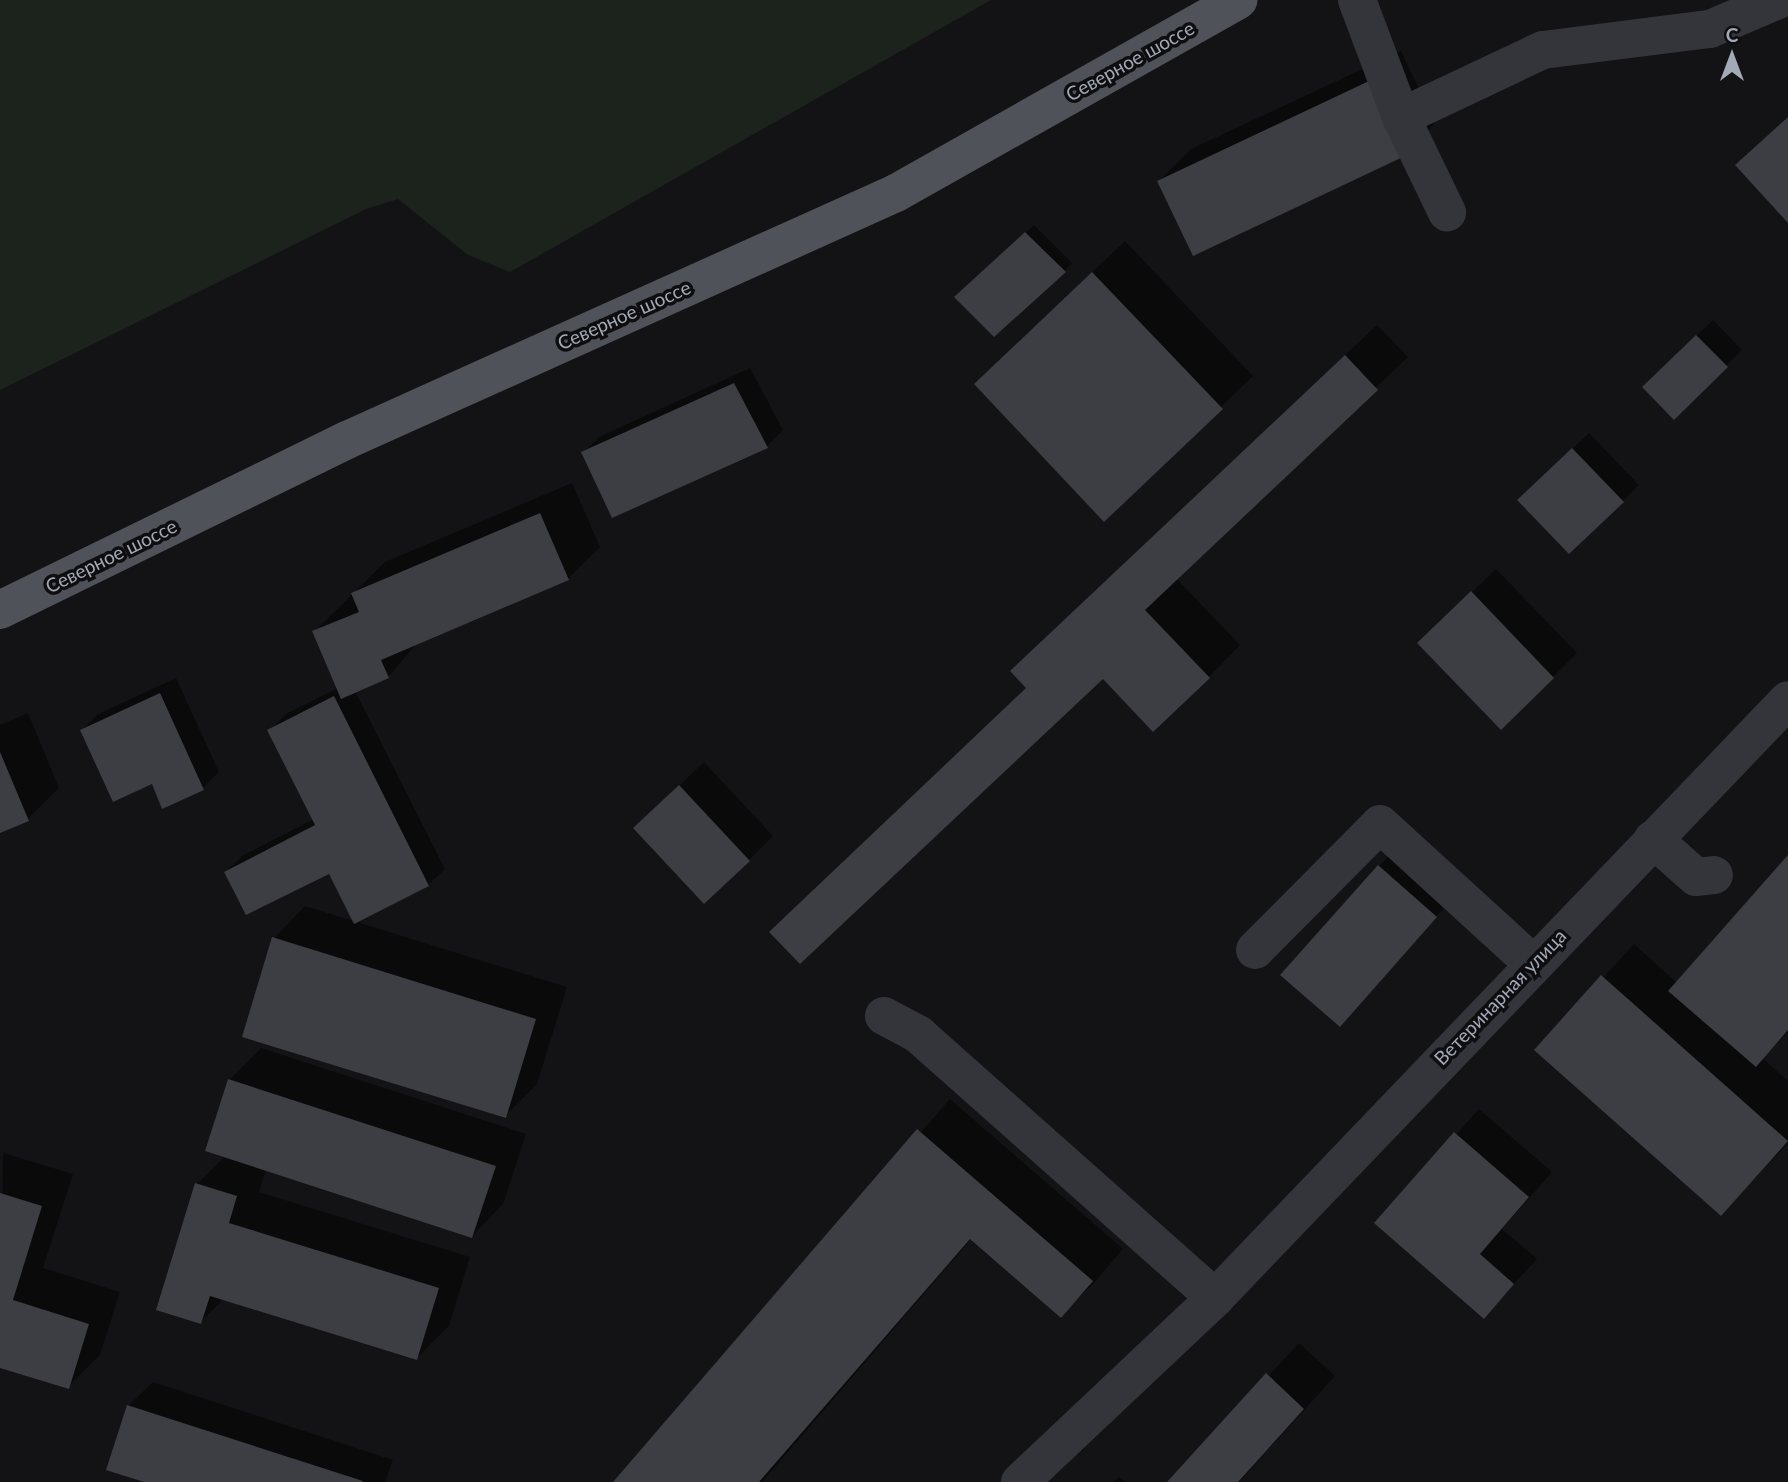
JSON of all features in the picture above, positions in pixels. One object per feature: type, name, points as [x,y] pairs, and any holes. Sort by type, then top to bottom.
[{"type":"main road","name":"Северное шоссе","points":[[0,610],[347,440],[896,193],[1238,0]]},
{"type":"street","points":[[1357,0],[1401,117],[1447,212]]},
{"type":"street","points":[[1401,117],[1543,50],[1710,29],[1778,0]]},
{"type":"street","name":"Ветеринарная улица","points":[[1020,1482],[1215,1297],[1532,963],[1788,700]]},
{"type":"street","points":[[1255,950],[1380,824],[1532,963]]},
{"type":"street","points":[[1653,839],[1696,877],[1714,875]]},
{"type":"street","points":[[884,1016],[919,1035],[1215,1297]]},
{"type":"shaded area","points":[[0,0],[991,0],[510,272],[468,255],[398,199],[366,209],[0,390]]},
{"type":"building","points":[[1369,81],[1405,156],[1193,256],[1157,181]]},
{"type":"building","points":[[1788,117],[1788,223],[1735,165]]},
{"type":"building","points":[[1025,232],[1066,272],[994,337],[954,297]]},
{"type":"building","points":[[1092,272],[1223,409],[1104,522],[974,384]]},
{"type":"building","points":[[1696,335],[1728,367],[1674,420],[1642,387]]},
{"type":"building","points":[[1345,355],[1378,390],[1145,610],[1210,678],[1153,732],[1103,679],[800,964],[769,932],[1026,688],[1010,671]]},
{"type":"building","points":[[734,383],[768,448],[612,518],[581,452]]},
{"type":"building","points":[[1572,448],[1624,502],[1569,554],[1517,500]]},
{"type":"building","points":[[540,513],[569,580],[381,660],[389,678],[341,699],[312,631],[359,612],[351,593]]},
{"type":"building","points":[[1471,591],[1554,678],[1501,730],[1417,643]]},
{"type":"building","points":[[160,693],[204,790],[162,809],[152,784],[113,802],[80,730]]},
{"type":"building","points":[[334,696],[429,886],[354,924],[329,874],[246,915],[224,872],[315,825],[267,730]]},
{"type":"building","points":[[0,752],[29,821],[0,833]]},
{"type":"building","points":[[679,785],[750,861],[704,904],[633,828]]},
{"type":"building","points":[[1788,855],[1788,1030],[1756,1067],[1668,991]]},
{"type":"building","points":[[1378,865],[1437,917],[1340,1027],[1280,975]]},
{"type":"building","points":[[272,937],[536,1019],[506,1118],[242,1037]]},
{"type":"building","points":[[1601,975],[1788,1141],[1721,1216],[1534,1050]]},
{"type":"building","points":[[228,1079],[496,1166],[472,1238],[205,1151]]},
{"type":"building","points":[[917,1129],[1093,1281],[1061,1318],[970,1239],[759,1482],[613,1482]]},
{"type":"building","points":[[1454,1132],[1529,1197],[1480,1254],[1514,1284],[1484,1319],[1374,1223]]},
{"type":"building","points":[[195,1183],[237,1196],[229,1223],[439,1288],[417,1360],[210,1296],[201,1324],[156,1310]]},
{"type":"building","points":[[0,1193],[42,1206],[13,1300],[89,1324],[69,1389],[0,1368]]},
{"type":"building","points":[[1266,1373],[1304,1409],[1238,1482],[1167,1482]]},
{"type":"building","points":[[127,1405],[363,1481],[144,1482],[106,1470]]}]
